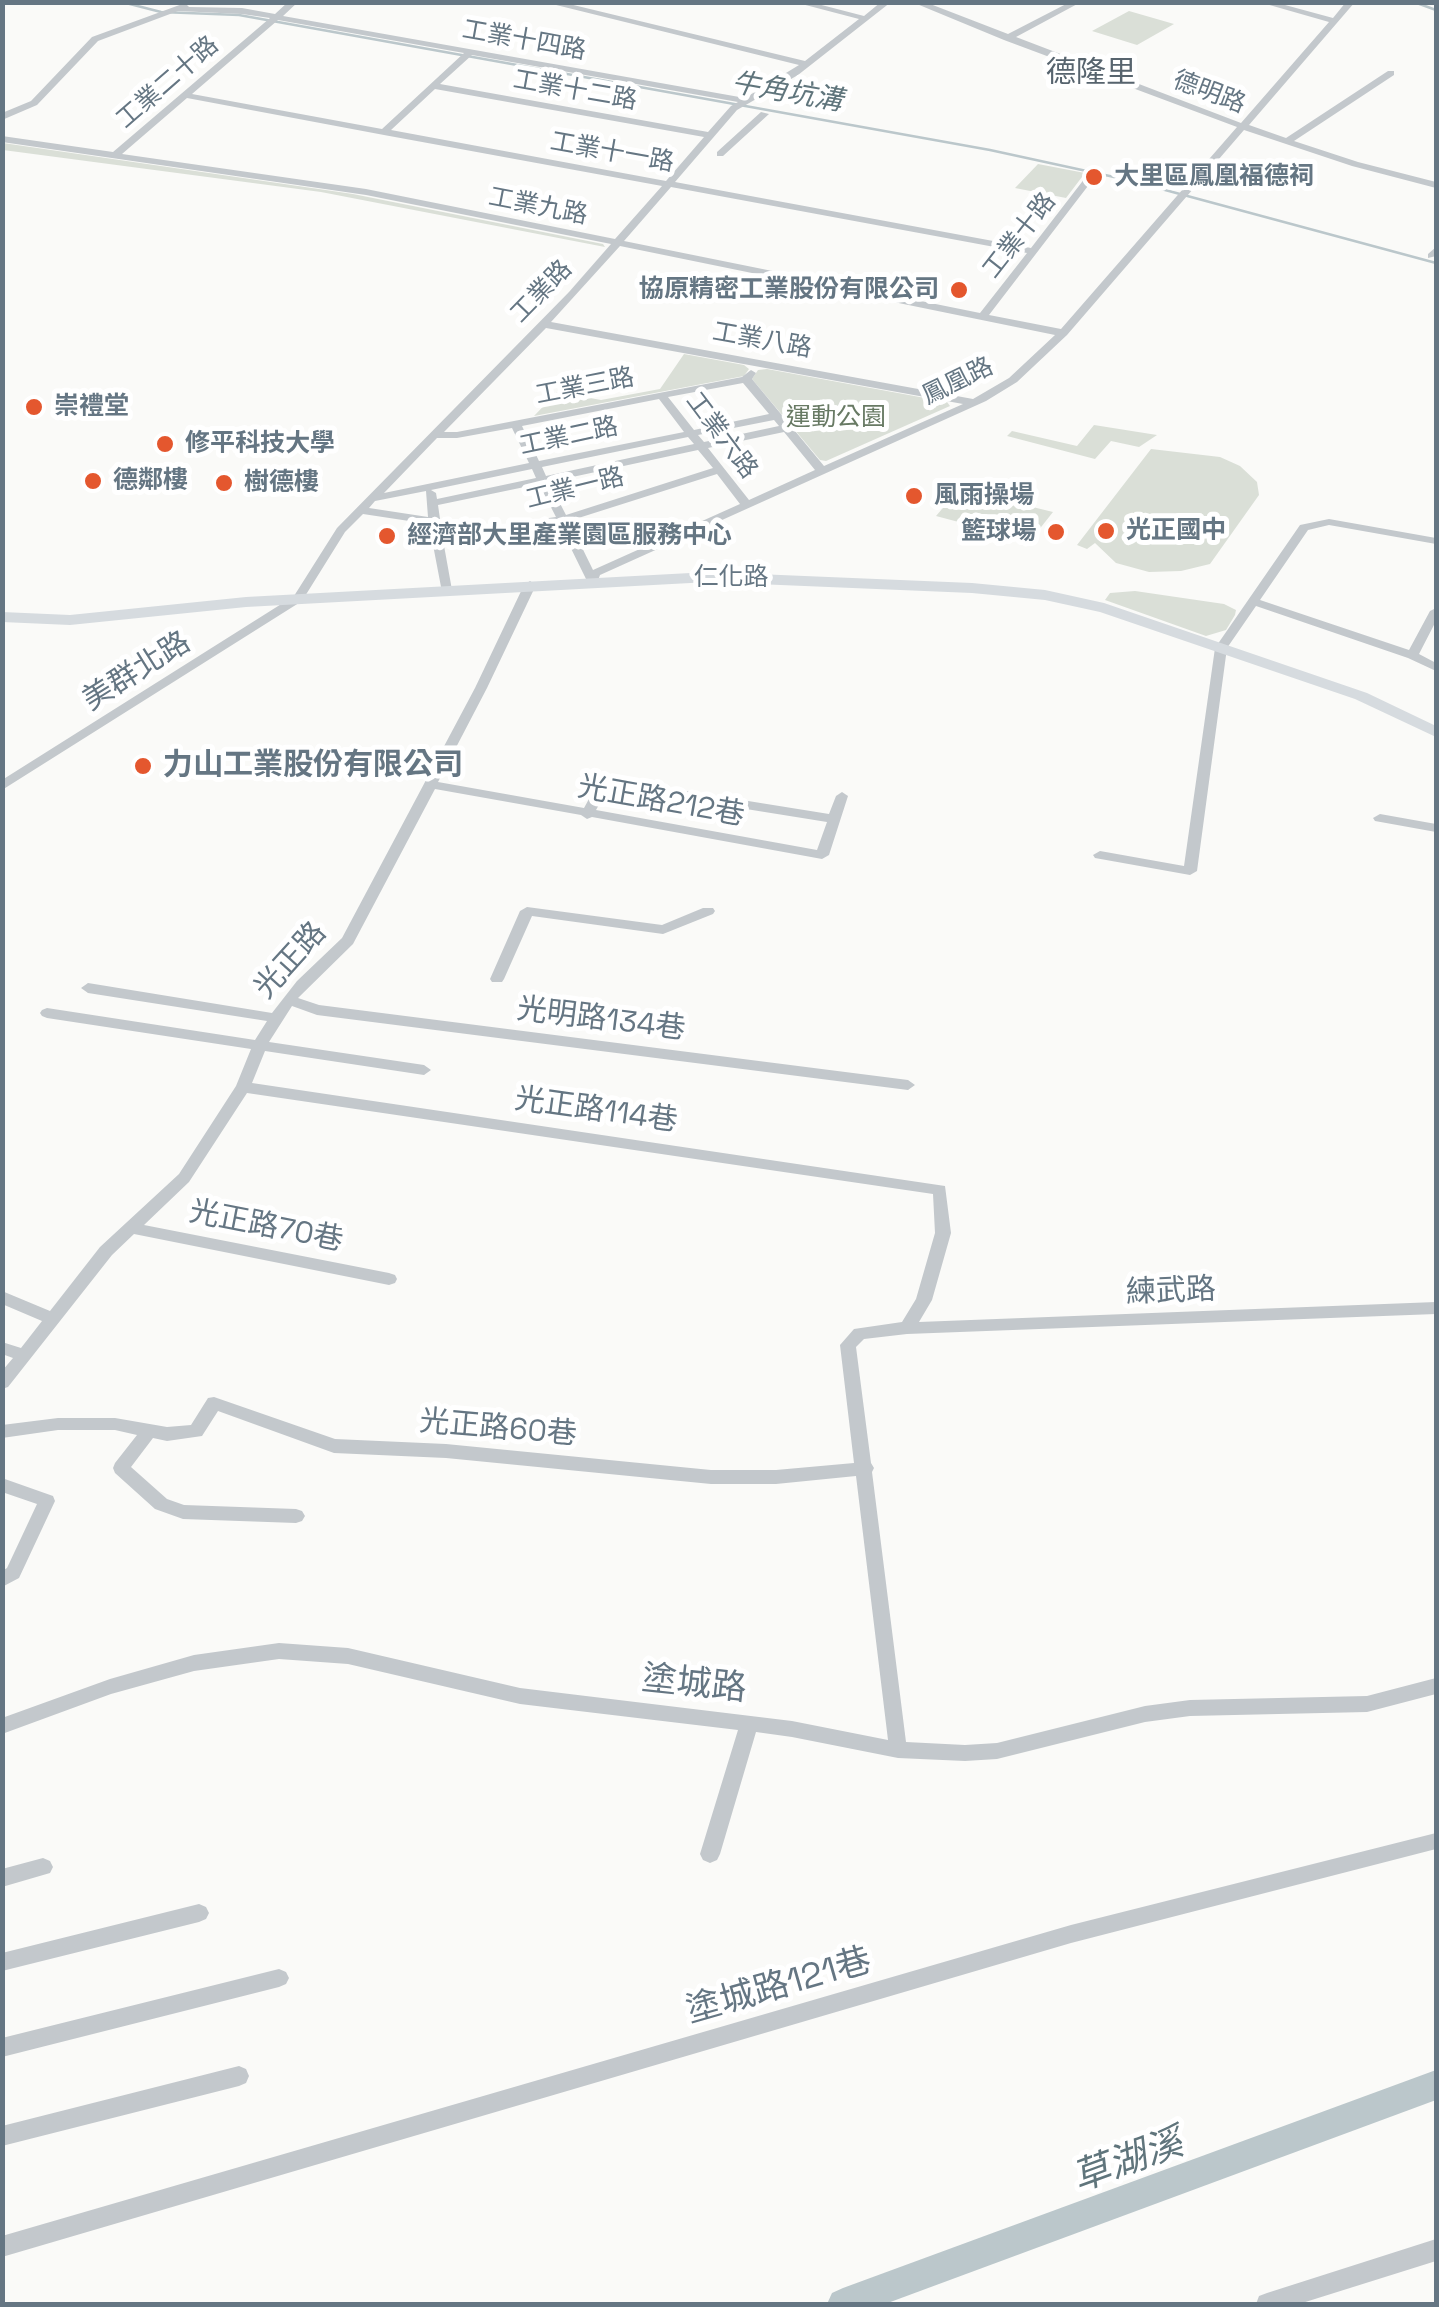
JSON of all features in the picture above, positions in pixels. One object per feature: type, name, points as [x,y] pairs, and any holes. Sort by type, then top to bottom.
[{"type":"main road","name":"仁化路","points":[[2,618],[80,620],[298,598],[758,576],[1012,591],[1082,601],[1361,696],[1436,732]]},
{"type":"street","points":[[2,102],[34,104],[95,39],[193,2]]},
{"type":"street","name":"工業二十路","points":[[115,156],[294,2]]},
{"type":"street","points":[[548,2],[805,64]]},
{"type":"street","points":[[798,2],[864,18]]},
{"type":"street","name":"工業路","points":[[298,598],[336,537],[360,510],[619,243],[665,183],[740,103],[805,64],[886,2]]},
{"type":"street","name":"德明路","points":[[916,2],[1242,125],[1366,168],[1436,186]]},
{"type":"street","points":[[1007,38],[1077,2]]},
{"type":"street","points":[[1263,2],[1334,21]]},
{"type":"street","name":"鳳凰路","points":[[593,582],[595,573],[974,402],[1013,380],[1063,333],[1351,2]]},
{"type":"street","name":"工業十四路","points":[[172,11],[271,20],[740,103]]},
{"type":"street","points":[[384,132],[468,55]]},
{"type":"street","points":[[1288,141],[1391,74]]},
{"type":"street","name":"工業十二路","points":[[434,86],[710,135]]},
{"type":"street","name":"工業十一路","points":[[185,95],[1033,251]]},
{"type":"street","points":[[2,117],[27,105]]},
{"type":"street","points":[[720,154],[764,114]]},
{"type":"street","name":"工業九路","points":[[2,140],[366,192],[1063,333]]},
{"type":"street","name":"工業十路","points":[[983,316],[1088,180]]},
{"type":"street","name":"工業八路","points":[[543,324],[974,402]]},
{"type":"street","points":[[758,364],[746,378],[821,470]]},
{"type":"street","name":"工業三路","points":[[432,435],[456,435],[746,378]]},
{"type":"street","name":"工業六路","points":[[662,395],[746,504]]},
{"type":"street","name":"工業二路","points":[[434,502],[692,434],[776,416]]},
{"type":"street","points":[[516,423],[593,582]]},
{"type":"street","name":"工業二路","points":[[371,499],[701,446],[786,428]]},
{"type":"street","name":"工業一路","points":[[438,537],[562,520],[719,470]]},
{"type":"street","points":[[429,489],[446,590]]},
{"type":"street","points":[[360,510],[435,521]]},
{"type":"street","points":[[1100,855],[1190,871],[1221,648],[1300,531],[1310,524],[1336,523],[1436,542]]},
{"type":"street","name":"光正路","points":[[2,1383],[106,1251],[184,1178],[243,1087],[259,1046],[288,1000],[348,941],[530,585]]},
{"type":"street","name":"美群北路","points":[[2,786],[298,598]]},
{"type":"street","points":[[1254,602],[1412,655],[1436,667]]},
{"type":"street","points":[[1412,655],[1436,611]]},
{"type":"street","points":[[587,815],[606,782],[834,818]]},
{"type":"street","name":"光正路212巷","points":[[430,784],[822,855],[842,796]]},
{"type":"street","points":[[1380,818],[1436,828]]},
{"type":"street","points":[[497,979],[526,911],[663,930],[708,911]]},
{"type":"street","points":[[88,988],[276,1018]]},
{"type":"street","name":"光明路134巷","points":[[288,1000],[317,1010],[908,1085]]},
{"type":"street","points":[[48,1013],[424,1070]]},
{"type":"street","name":"光正路114巷","points":[[243,1087],[940,1190],[943,1232],[924,1300],[908,1328]]},
{"type":"street","name":"光正路70巷","points":[[132,1228],[390,1279]]},
{"type":"street","points":[[2,1297],[52,1319]]},
{"type":"street","name":"練武路","points":[[898,1750],[848,1345],[860,1333],[1436,1308]]},
{"type":"street","points":[[2,1348],[24,1355]]},
{"type":"street","name":"光正路60巷","points":[[2,1432],[58,1424],[114,1424],[167,1434],[196,1432],[214,1403],[334,1446],[446,1450],[711,1477],[776,1477],[866,1468]]},
{"type":"street","points":[[150,1431],[121,1468],[161,1504],[182,1512],[296,1516]]},
{"type":"street","points":[[2,1485],[47,1500],[13,1574],[2,1580]]},
{"type":"street","name":"塗城路","points":[[2,1726],[110,1687],[194,1663],[278,1652],[348,1656],[520,1696],[750,1724],[898,1750],[997,1751],[1145,1714],[1190,1708],[1290,1708],[1436,1697]]},
{"type":"street","name":"塗城路","points":[[1387,1699],[1436,1686]]},
{"type":"street","points":[[710,1854],[750,1724]]},
{"type":"street","name":"塗城路121巷","points":[[2,2247],[1070,1934],[1436,1841]]},
{"type":"street","points":[[2,1878],[43,1867]]},
{"type":"street","points":[[2,1962],[199,1913]]},
{"type":"street","points":[[2,2048],[279,1978]]},
{"type":"street","points":[[2,2136],[239,2076]]},
{"type":"street","points":[[1266,2304],[1436,2250]]},
{"type":"green space","points":[[1129,11],[1174,24],[1137,45],[1092,31]]},
{"type":"green space","points":[[3,143],[353,194],[605,247],[321,192],[3,150]]},
{"type":"green space","points":[[1038,164],[1085,173],[1066,198],[1015,188]]},
{"type":"green space","points":[[684,354],[749,369],[744,376],[534,416],[557,392],[601,400],[660,389]]},
{"type":"green space","name":"運動公園","points":[[758,370],[947,402],[950,406],[826,461],[820,460],[752,379]]},
{"type":"green space","points":[[1094,425],[1157,435],[1139,447],[1111,441],[1095,459],[1007,436],[1012,431],[1077,446]]},
{"type":"green space","points":[[1151,449],[1220,457],[1240,466],[1257,482],[1259,495],[1210,564],[1181,571],[1149,572],[1116,563],[1095,543],[1087,549],[1077,545]]},
{"type":"green space","points":[[959,489],[1053,512],[1030,541],[936,516]]},
{"type":"green space","points":[[1135,591],[1224,604],[1236,610],[1235,615],[1226,630],[1206,636],[1105,600],[1110,593]]},
{"type":"waterway","name":"牛角坑溝","points":[[122,2],[161,12],[239,15],[990,150],[1128,180],[1436,263]]},
{"type":"waterway","points":[[1414,2],[1436,10]]},
{"type":"waterway","name":"草湖溪","points":[[843,2304],[1436,2085]]},
{"type":"place","name":"大里區鳳凰福德祠","points":[[1094,177]]},
{"type":"place","name":"協原精密工業股份有限公司","points":[[959,290]]},
{"type":"place","name":"崇禮堂","points":[[34,407]]},
{"type":"place","name":"修平科技大學","points":[[165,444]]},
{"type":"place","name":"德鄰樓","points":[[93,481]]},
{"type":"place","name":"樹德樓","points":[[224,483]]},
{"type":"place","name":"風雨操場","points":[[914,496]]},
{"type":"place","name":"光正國中","points":[[1106,531]]},
{"type":"place","name":"籃球場","points":[[1056,532]]},
{"type":"place","name":"經濟部大里產業園區服務中心","points":[[387,536]]},
{"type":"place","name":"力山工業股份有限公司","points":[[143,766]]},
{"type":"district","name":"德隆里","points":[[1091,74]]}]
